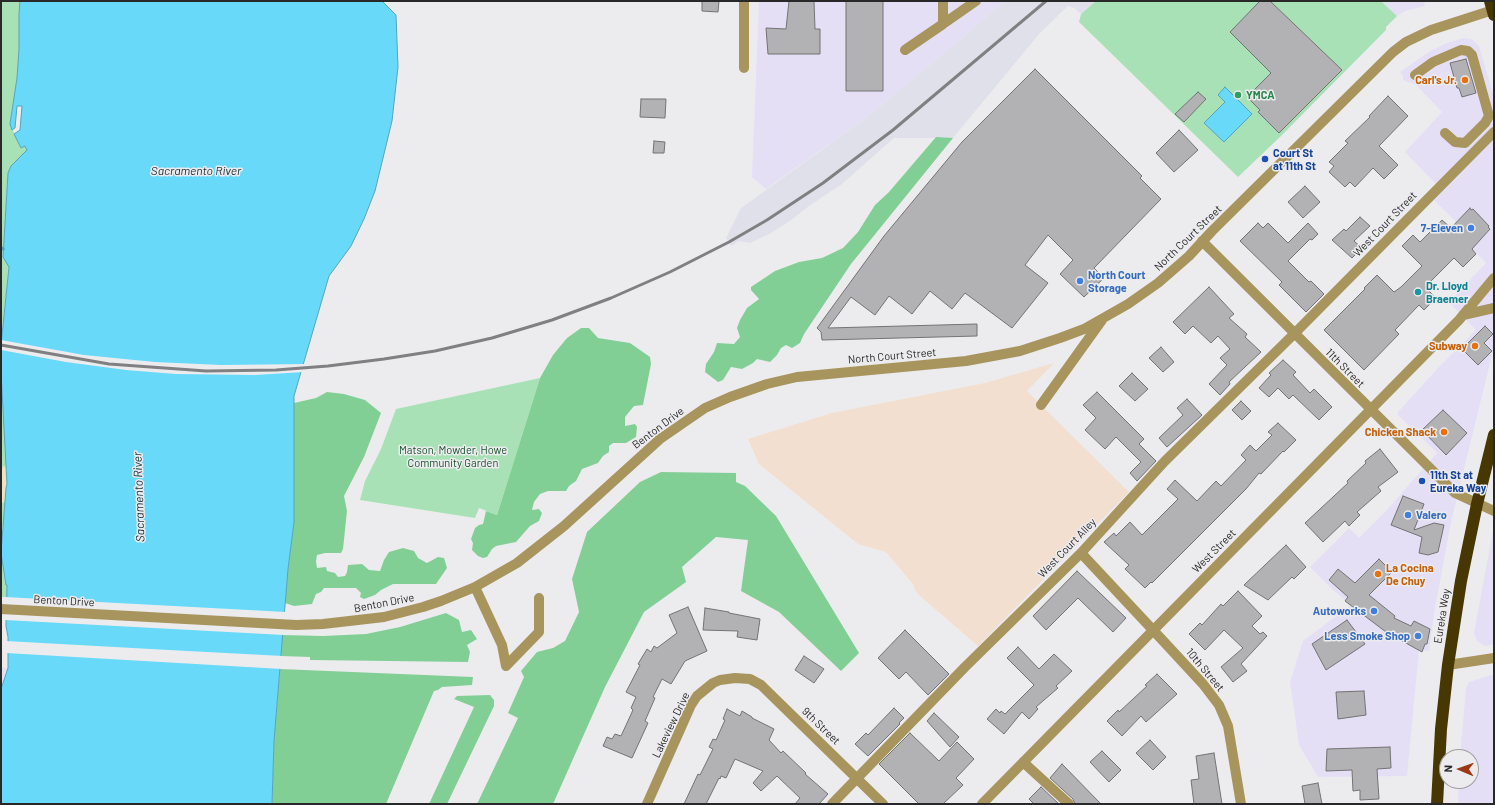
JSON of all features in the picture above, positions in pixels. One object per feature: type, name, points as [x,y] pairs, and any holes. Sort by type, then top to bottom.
[{"type":"highway","name":"Eureka Way","points":[[1437,804],[1441,729],[1448,665],[1461,581],[1477,504],[1494,435]]},
{"type":"street","points":[[744,1],[744,68]]},
{"type":"street","points":[[943,1],[943,24]]},
{"type":"street","points":[[905,50],[976,1]]},
{"type":"street","name":"North Court Street","points":[[705,408],[754,388],[797,377],[966,361],[1020,351],[1084,329],[1128,304],[1158,283],[1189,256],[1202,241],[1399,47],[1418,35],[1492,9]]},
{"type":"street","points":[[1415,75],[1433,62],[1460,50],[1468,51],[1472,55],[1489,116],[1485,123],[1465,143],[1455,142],[1445,133]]},
{"type":"street","name":"West Court Street","points":[[1294,334],[1494,132]]},
{"type":"street","name":"11th Street","points":[[1202,241],[1455,493],[1494,511]]},
{"type":"street","name":"West Street","points":[[982,804],[1463,316],[1494,278]]},
{"type":"street","points":[[1463,316],[1494,308]]},
{"type":"street","points":[[1041,405],[1103,318]]},
{"type":"street","name":"West Court Alley","points":[[857,778],[965,667],[1081,553],[1165,461],[1294,334]]},
{"type":"street","name":"Benton Drive","points":[[1,609],[282,625],[358,621],[404,613],[441,601],[475,586],[517,563],[546,541],[648,449],[705,408]]},
{"type":"street","name":"10th Street","points":[[1081,553],[1203,684],[1219,705],[1228,726],[1241,804]]},
{"type":"street","points":[[475,586],[502,646],[506,666],[539,632],[539,598]]},
{"type":"street","points":[[1448,665],[1494,658]]},
{"type":"street","name":"9th Street","points":[[735,678],[750,679],[761,685],[883,804]]},
{"type":"street","name":"Lakeview Drive","points":[[647,804],[691,706],[697,696],[713,682],[735,678]]},
{"type":"street","points":[[1023,762],[1069,804]]},
{"type":"street","points":[[832,804],[857,778]]},
{"type":"shaded area","points":[[759,1],[1004,1],[960,40],[866,118],[766,189],[752,177]]},
{"type":"shaded area","points":[[1004,1],[1096,1],[1081,14],[1074,8],[1068,6],[1040,33],[953,138],[894,138],[842,184],[809,206],[790,221],[771,233],[750,243],[739,241],[731,246],[726,238],[741,208],[866,118],[960,40]]},
{"type":"shaded area","points":[[1382,1],[1425,1],[1425,6],[1405,11],[1397,16]]},
{"type":"shaded area","points":[[1463,38],[1472,39],[1479,46],[1494,97],[1494,347],[1451,522],[1435,608],[1429,651],[1419,650],[1407,776],[1318,777],[1299,745],[1290,682],[1303,641],[1351,605],[1333,590],[1310,567],[1349,528],[1359,538],[1385,512],[1437,453],[1398,415],[1398,412],[1438,368],[1476,330],[1449,302],[1486,263],[1452,227],[1456,222],[1433,199],[1441,192],[1435,183],[1405,152],[1442,112],[1416,85],[1403,80],[1403,76],[1400,72],[1430,51],[1447,43]]},
{"type":"shaded area","points":[[1054,363],[1027,391],[1129,492],[978,646],[919,595],[913,584],[886,552],[858,544],[759,464],[748,439],[832,413],[985,383]]},
{"type":"shaded area","points":[[1494,525],[1494,644],[1485,646],[1477,641],[1474,633]]},
{"type":"shaded area","points":[[1,667],[8,668],[1,689]]},
{"type":"shaded area","points":[[1494,674],[1494,804],[1458,804],[1459,789],[1479,789],[1479,749],[1461,749],[1466,688],[1469,682]]},
{"type":"green space","points":[[1,1],[20,1],[17,78],[10,124],[21,148],[25,146],[28,150],[11,166],[8,173],[3,257],[9,266],[1,340]]},
{"type":"green space","name":"YMCA","points":[[1096,1],[1381,1],[1397,16],[1386,27],[1386,30],[1281,136],[1238,177],[1079,22],[1081,14]]},
{"type":"green space","points":[[936,137],[953,138],[851,264],[804,334],[800,343],[792,348],[786,345],[781,348],[770,362],[757,359],[742,369],[731,367],[723,380],[718,382],[705,372],[706,364],[714,352],[717,343],[734,344],[740,337],[737,328],[740,320],[747,308],[759,299],[751,290],[751,287],[775,271],[799,262],[822,258],[843,248],[858,232],[875,205],[889,192]]},
{"type":"green space","points":[[581,328],[589,328],[598,338],[630,343],[650,357],[651,364],[643,405],[634,406],[625,417],[625,426],[635,424],[637,427],[636,437],[626,443],[613,443],[609,446],[609,452],[603,456],[598,463],[582,469],[576,481],[569,486],[566,491],[548,491],[540,494],[534,502],[532,510],[539,509],[542,513],[539,521],[530,526],[516,542],[496,546],[487,557],[483,558],[478,556],[472,550],[473,543],[471,539],[475,528],[483,524],[486,511],[497,515],[540,378],[553,355],[567,338]]},
{"type":"green space","points":[[1,372],[7,467],[3,467],[1,476]]},
{"type":"green space","name":"Matson, Mowder, Howe Community Garden","points":[[540,378],[497,515],[479,508],[475,518],[360,500],[365,481],[381,449],[396,409]]},
{"type":"green space","points":[[327,392],[344,394],[365,400],[381,413],[364,457],[344,496],[347,511],[343,549],[341,553],[325,553],[317,555],[317,568],[326,567],[327,571],[335,573],[338,577],[345,576],[348,565],[362,564],[369,570],[380,571],[389,552],[403,548],[414,551],[418,558],[427,563],[438,557],[444,558],[447,568],[436,584],[393,584],[375,595],[364,599],[360,597],[361,593],[356,588],[324,588],[321,592],[316,594],[312,604],[294,606],[285,603],[294,522],[294,403],[316,398]]},
{"type":"green space","points":[[661,472],[736,473],[736,482],[745,486],[776,516],[859,653],[841,671],[779,612],[741,591],[748,540],[716,537],[682,567],[686,582],[644,612],[605,687],[553,804],[477,804],[518,718],[508,713],[524,677],[521,671],[537,652],[553,648],[565,641],[579,612],[572,579],[587,532],[640,482]]},
{"type":"green space","points":[[5,502],[4,527],[1,526],[1,503]]},
{"type":"green space","points":[[1,553],[7,585],[7,597],[1,597]]},
{"type":"green space","points":[[446,613],[459,620],[462,632],[471,630],[477,639],[467,645],[470,652],[468,662],[310,660],[310,657],[281,656],[282,635],[323,636],[366,634],[400,627]]},
{"type":"green space","points":[[280,669],[473,677],[472,685],[442,687],[434,691],[386,804],[272,804],[274,741]]},
{"type":"green space","points":[[490,695],[494,700],[494,706],[447,804],[429,804],[474,707],[454,699],[457,696]]},
{"type":"sand","points":[[3,466],[7,467],[7,484],[5,502],[1,503],[1,476]]},
{"type":"water","name":"Sacramento River","points":[[20,1],[382,1],[396,15],[398,67],[392,121],[375,191],[351,246],[329,276],[294,396],[294,522],[288,569],[274,741],[272,804],[1,804],[1,689],[8,668],[8,637],[6,626],[7,585],[1,553],[7,484],[1,345],[9,267],[3,257],[8,173],[11,166],[27,150],[25,146],[21,148],[14,134],[20,130],[22,106],[17,106],[15,128],[12,130],[10,124],[17,78]]},
{"type":"water","points":[[1225,87],[1252,114],[1224,142],[1204,123],[1225,102],[1218,95]]},
{"type":"pier","points":[[1,340],[84,355],[155,362],[221,365],[306,364],[304,372],[255,375],[176,374],[126,370],[66,362],[1,350]]},
{"type":"pier","points":[[5,597],[286,612],[284,635],[5,620]]},
{"type":"pier","points":[[6,641],[283,656],[282,669],[6,653]]},
{"type":"building","points":[[702,1],[719,1],[718,12],[702,11]]},
{"type":"building","points":[[789,1],[814,1],[815,29],[820,29],[820,54],[768,54],[766,28],[786,29]]},
{"type":"building","points":[[846,1],[883,1],[883,91],[846,91]]},
{"type":"building","name":"YMCA","points":[[1260,1],[1270,1],[1342,70],[1279,133],[1258,112],[1260,110],[1247,97],[1271,73],[1230,32]]},
{"type":"building","name":"Carl's Jr.","points":[[1466,59],[1476,93],[1462,97],[1459,88],[1457,88],[1450,63]]},
{"type":"building","points":[[1035,69],[1142,176],[1140,178],[1161,199],[1094,268],[1104,278],[1084,297],[1060,274],[1073,260],[1048,235],[1025,265],[1048,283],[1012,328],[965,293],[952,309],[930,291],[912,314],[889,296],[875,315],[851,297],[828,328],[977,324],[977,336],[822,340],[821,332],[817,328],[884,236],[962,142]]},
{"type":"building","points":[[1198,92],[1206,99],[1184,122],[1175,114]]},
{"type":"building","points":[[1388,96],[1408,116],[1379,146],[1398,165],[1384,179],[1373,168],[1355,187],[1350,182],[1345,187],[1329,172],[1334,166],[1329,162],[1348,143],[1345,141],[1370,117],[1369,116]]},
{"type":"building","points":[[641,99],[666,99],[665,118],[640,117]]},
{"type":"building","points":[[1179,130],[1198,150],[1174,172],[1156,153]]},
{"type":"building","points":[[654,141],[665,142],[664,153],[653,153]]},
{"type":"building","points":[[1305,186],[1320,202],[1303,218],[1288,202]]},
{"type":"building","points":[[1470,208],[1471,210],[1473,209],[1490,229],[1472,249],[1476,254],[1463,267],[1454,258],[1425,287],[1436,298],[1424,310],[1419,305],[1395,330],[1399,334],[1364,370],[1324,330],[1377,275],[1394,292],[1401,287],[1422,266],[1402,246],[1413,235],[1420,242],[1442,220],[1451,228]]},
{"type":"building","points":[[1360,217],[1370,226],[1354,241],[1362,248],[1352,258],[1332,240],[1344,229],[1346,231]]},
{"type":"building","points":[[1258,223],[1263,228],[1268,223],[1288,243],[1308,223],[1318,234],[1312,240],[1310,239],[1288,261],[1309,282],[1311,281],[1324,294],[1306,312],[1279,285],[1282,282],[1240,241]]},
{"type":"building","points":[[1209,287],[1234,314],[1229,318],[1247,334],[1245,337],[1261,352],[1229,382],[1230,384],[1220,395],[1209,384],[1227,365],[1220,358],[1230,349],[1218,336],[1211,343],[1193,326],[1185,334],[1173,322]]},
{"type":"building","name":"Subway","points":[[1485,326],[1493,334],[1484,343],[1492,351],[1478,365],[1462,349]]},
{"type":"building","points":[[1161,347],[1174,362],[1163,372],[1149,358]]},
{"type":"building","points":[[1283,360],[1296,372],[1293,375],[1310,393],[1314,389],[1332,407],[1319,420],[1293,395],[1289,399],[1278,388],[1269,397],[1259,388],[1271,375],[1269,373]]},
{"type":"building","points":[[1132,373],[1148,389],[1135,401],[1119,386]]},
{"type":"building","points":[[1097,392],[1144,439],[1139,444],[1156,461],[1137,481],[1130,473],[1141,462],[1116,437],[1105,449],[1085,430],[1096,418],[1083,405]]},
{"type":"building","points":[[1187,399],[1202,415],[1167,447],[1159,438],[1183,415],[1177,408]]},
{"type":"building","points":[[1241,401],[1251,411],[1242,420],[1232,410]]},
{"type":"building","name":"Chicken Shack","points":[[1443,410],[1467,433],[1446,455],[1422,430]]},
{"type":"building","points":[[1278,423],[1296,440],[1261,474],[1259,473],[1246,489],[1152,583],[1151,582],[1145,588],[1125,569],[1129,565],[1104,542],[1114,533],[1116,536],[1130,522],[1142,535],[1178,499],[1167,489],[1175,480],[1197,501],[1216,481],[1221,486],[1246,460],[1241,455],[1250,445],[1256,451],[1272,435],[1268,432]]},
{"type":"building","points":[[1380,449],[1398,472],[1378,487],[1381,491],[1357,512],[1360,515],[1349,526],[1345,521],[1323,542],[1305,523],[1348,483],[1347,481],[1366,463],[1365,461]]},
{"type":"building","points":[[1403,496],[1424,504],[1414,530],[1434,523],[1444,525],[1438,552],[1428,555],[1419,553],[1422,537],[1391,525]]},
{"type":"building","points":[[1286,545],[1306,567],[1294,579],[1292,577],[1268,600],[1244,585]]},
{"type":"building","points":[[1379,559],[1392,572],[1369,595],[1395,616],[1394,618],[1411,626],[1414,621],[1430,629],[1427,644],[1425,644],[1422,652],[1386,632],[1345,601],[1348,597],[1329,580],[1338,569],[1355,583]]},
{"type":"building","points":[[1077,571],[1126,618],[1113,632],[1078,598],[1046,630],[1033,616]]},
{"type":"building","points":[[1238,591],[1262,616],[1252,626],[1260,634],[1263,632],[1267,636],[1241,664],[1247,671],[1233,682],[1221,667],[1243,648],[1224,630],[1205,650],[1189,634],[1200,623],[1202,625],[1221,604],[1223,606]]},
{"type":"building","points":[[688,607],[707,651],[685,661],[671,684],[662,679],[653,697],[655,698],[645,721],[648,723],[632,758],[603,746],[607,737],[612,739],[615,734],[621,736],[633,710],[631,708],[636,697],[626,692],[640,665],[638,664],[647,649],[651,652],[654,646],[657,648],[677,633],[669,615]]},
{"type":"building","points":[[705,608],[760,619],[757,640],[737,637],[738,631],[703,630]]},
{"type":"building","points":[[1347,620],[1365,644],[1326,670],[1312,644]]},
{"type":"building","points":[[905,630],[949,674],[928,695],[906,672],[899,679],[878,658]]},
{"type":"building","points":[[1018,647],[1039,669],[1054,654],[1072,671],[1056,686],[1058,688],[1036,707],[1038,709],[1029,719],[1022,712],[1004,734],[987,719],[996,709],[1000,713],[1001,711],[1005,714],[1034,685],[1007,658]]},
{"type":"building","points":[[804,656],[824,669],[814,683],[795,670]]},
{"type":"building","points":[[1157,674],[1177,694],[1146,722],[1141,716],[1122,736],[1107,721],[1147,686],[1145,685]]},
{"type":"building","points":[[1364,691],[1366,715],[1338,719],[1336,692]]},
{"type":"building","points":[[894,708],[904,718],[899,723],[900,724],[868,756],[855,744],[866,733],[868,735]]},
{"type":"building","points":[[727,709],[740,716],[742,711],[774,729],[769,740],[781,753],[783,751],[806,773],[805,774],[828,794],[819,804],[795,804],[800,798],[777,776],[761,791],[753,783],[763,771],[735,759],[726,778],[721,776],[720,779],[719,778],[706,804],[684,804],[698,774],[700,775],[713,749],[709,747],[713,739],[716,740],[725,720],[723,719]]},
{"type":"building","points":[[934,713],[959,737],[950,747],[927,721]]},
{"type":"building","points":[[910,733],[939,761],[957,742],[974,759],[956,778],[963,785],[943,804],[919,804],[879,764]]},
{"type":"building","points":[[1150,740],[1166,757],[1153,770],[1136,753]]},
{"type":"building","points":[[1390,747],[1391,768],[1377,769],[1379,799],[1360,800],[1360,790],[1353,791],[1352,770],[1326,771],[1327,749]]},
{"type":"building","points":[[1102,751],[1121,770],[1109,782],[1090,762]]},
{"type":"building","points":[[1214,753],[1222,804],[1194,804],[1191,780],[1199,779],[1196,756]]},
{"type":"building","points":[[1062,764],[1101,804],[1075,804],[1073,799],[1050,778]]},
{"type":"building","points":[[1318,783],[1322,804],[1305,804],[1302,786]]},
{"type":"building","points":[[1041,787],[1059,804],[1034,804],[1029,799]]},
{"type":"railway","points":[[1,345],[109,364],[206,371],[276,370],[328,366],[435,351],[492,338],[552,320],[611,298],[670,272],[729,242],[767,220],[823,183],[893,130],[1046,1]]},
{"type":"place","name":"Carl's Jr.","points":[[1465,80]]},
{"type":"place","name":"YMCA","points":[[1238,95]]},
{"type":"place","name":"Court St at 11th St","points":[[1265,159]]},
{"type":"place","name":"7-Eleven","points":[[1471,228]]},
{"type":"place","name":"North Court Storage","points":[[1080,281]]},
{"type":"place","name":"Dr. Lloyd Braemer","points":[[1418,292]]},
{"type":"place","name":"Subway","points":[[1475,346]]},
{"type":"place","name":"Chicken Shack","points":[[1444,432]]},
{"type":"place","name":"11th St at Eureka Way","points":[[1422,481]]},
{"type":"place","name":"Valero","points":[[1408,515]]},
{"type":"place","name":"La Cocina De Chuy","points":[[1378,574]]},
{"type":"place","name":"Autoworks","points":[[1374,611]]},
{"type":"place","name":"Less Smoke Shop","points":[[1418,636]]}]
